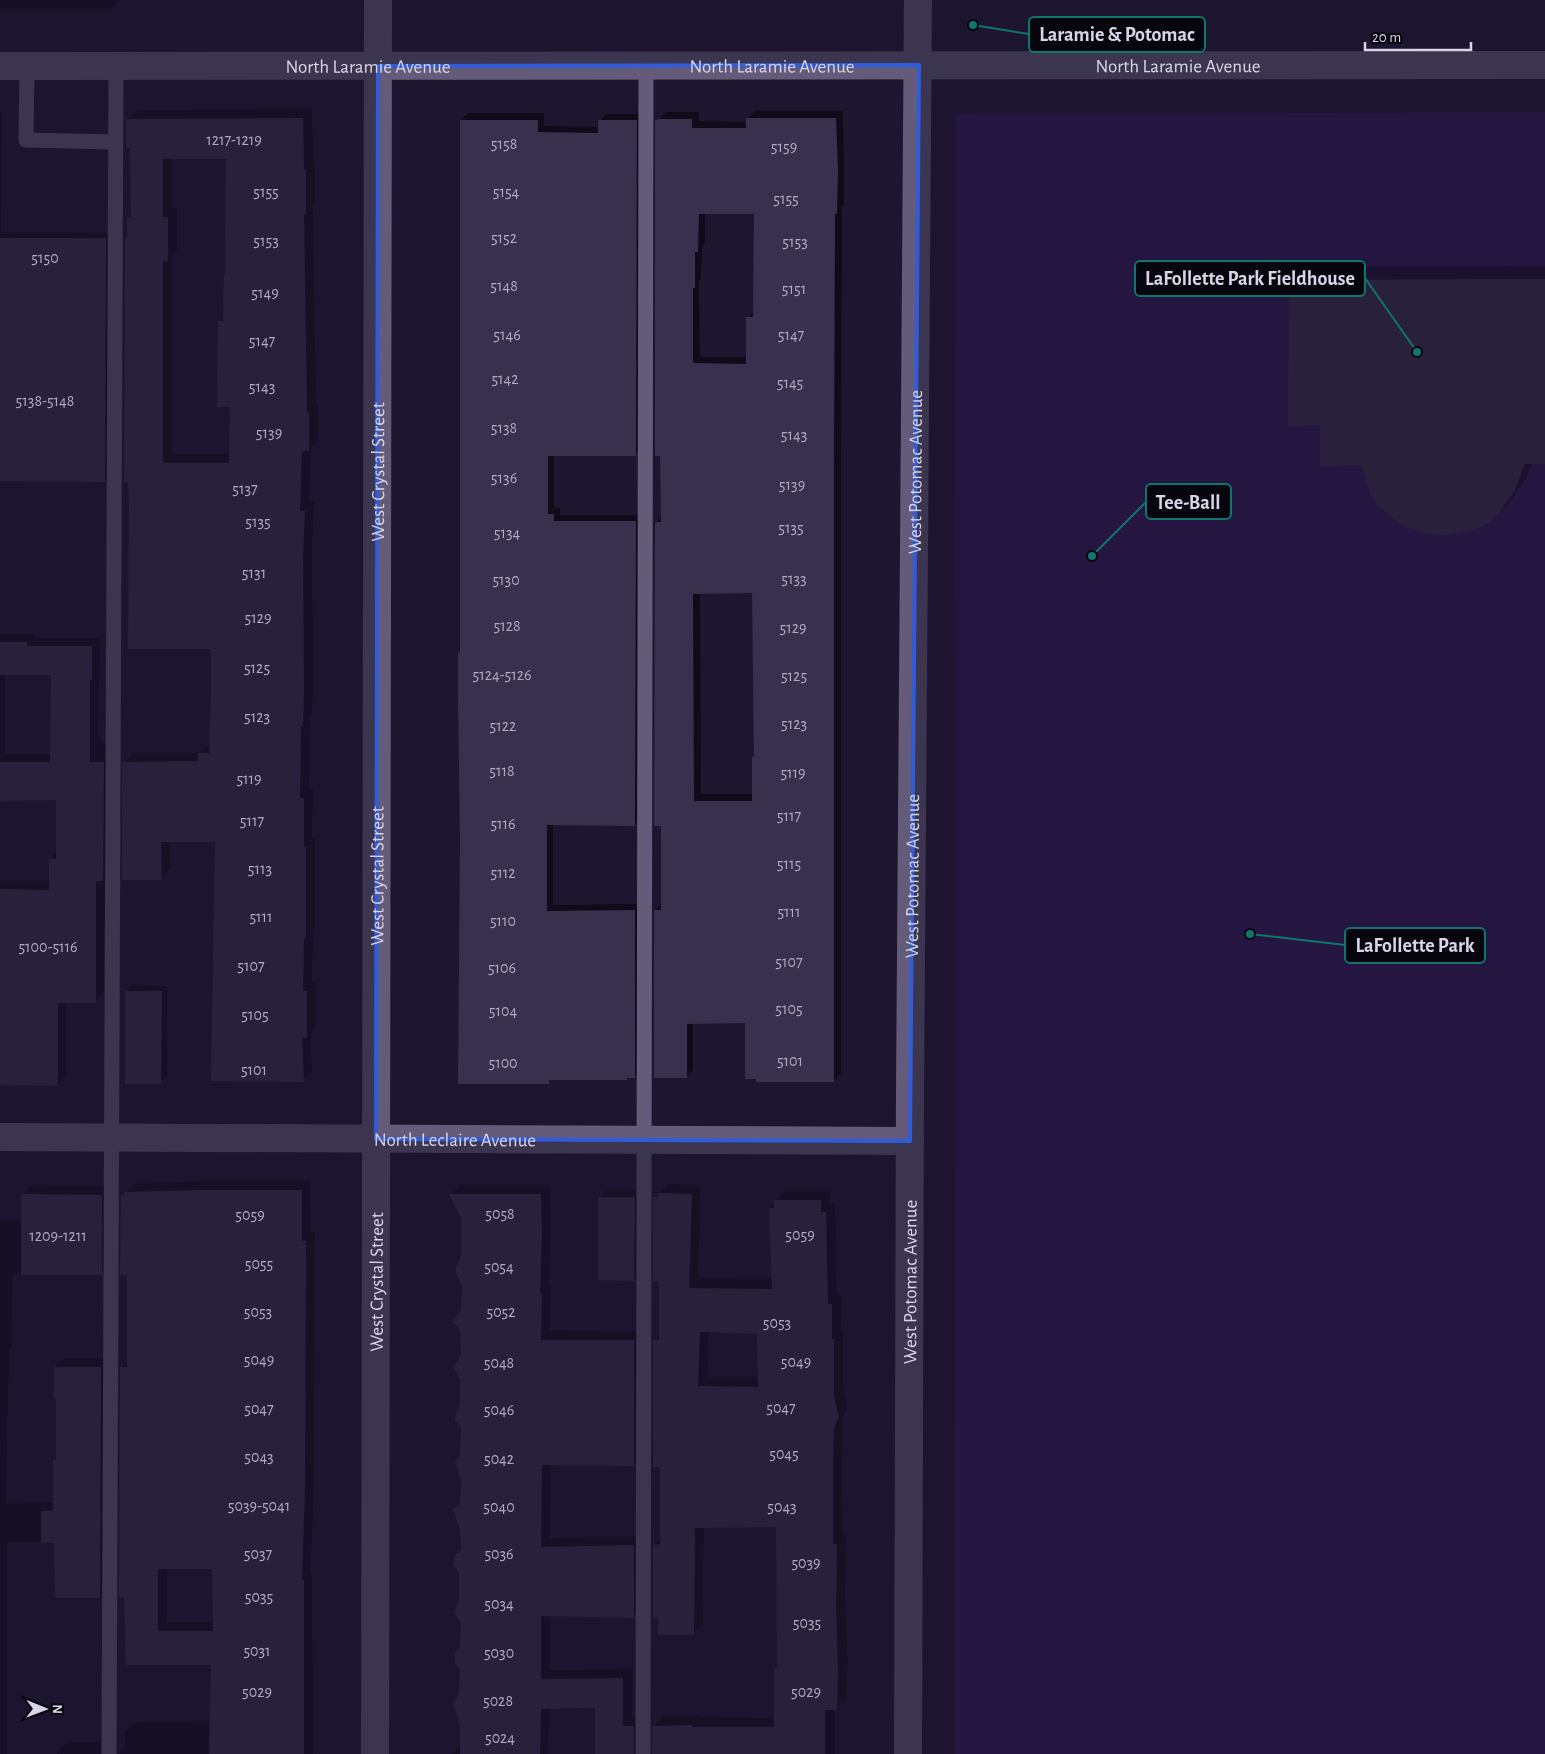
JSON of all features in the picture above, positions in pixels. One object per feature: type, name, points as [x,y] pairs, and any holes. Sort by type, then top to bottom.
[{"type":"street","name":"West Crystal Street","points":[[375,1754],[378,0]]},
{"type":"street","name":"West Potomac Avenue","points":[[908,1754],[918,0]]},
{"type":"street","name":"North Laramie Avenue","points":[[0,66],[1545,65]]},
{"type":"street","name":"North Leclaire Avenue","points":[[0,1137],[910,1141]]},
{"type":"lane","points":[[643,1754],[646,65]]},
{"type":"lane","points":[[27,66],[26,140],[115,142]]},
{"type":"lane","points":[[109,1754],[116,66]]},
{"type":"highlighted area","points":[[919,65],[910,1141],[376,1139],[378,66]]},
{"type":"shaded area","points":[[1545,112],[1545,1754],[954,1754],[956,114]]},
{"type":"building","points":[[303,118],[304,170],[306,170],[306,214],[304,214],[307,413],[309,413],[309,451],[302,451],[300,511],[305,511],[303,556],[304,691],[303,726],[301,726],[300,798],[304,798],[304,847],[306,847],[306,938],[304,938],[303,991],[307,991],[307,1038],[302,1038],[304,1082],[211,1081],[215,842],[161,842],[162,880],[122,880],[122,762],[198,761],[198,753],[209,753],[211,692],[211,649],[128,649],[129,504],[128,482],[124,482],[125,239],[127,239],[127,217],[131,217],[130,148],[126,148],[126,119]],"holes":[[[163,159],[226,159],[225,275],[223,321],[218,321],[217,407],[230,407],[229,463],[163,463],[163,261],[168,261],[168,217],[163,217]]]},
{"type":"building","points":[[746,118],[836,118],[838,170],[837,214],[835,214],[834,1082],[756,1082],[756,1079],[745,1079],[745,1023],[687,1024],[687,1078],[654,1078],[654,910],[661,910],[661,826],[654,826],[655,522],[661,522],[660,456],[655,456],[655,120],[692,119],[692,128],[746,128]],"holes":[[[699,214],[754,214],[753,317],[746,317],[746,364],[693,363],[693,288],[695,288],[695,252],[698,252]],[[752,593],[754,757],[752,757],[752,801],[694,801],[693,594]]]},
{"type":"building","points":[[460,120],[538,120],[538,132],[598,133],[598,120],[637,120],[636,456],[548,456],[548,514],[554,514],[554,521],[636,521],[635,826],[547,825],[547,911],[635,910],[635,1078],[627,1078],[627,1080],[549,1080],[549,1084],[458,1084]]},
{"type":"building","points":[[0,238],[106,238],[105,482],[0,481]]},
{"type":"building","points":[[1545,279],[1545,464],[1525,464],[1514,492],[1497,515],[1486,524],[1474,530],[1446,535],[1427,534],[1400,524],[1378,505],[1370,493],[1361,465],[1320,466],[1320,425],[1288,426],[1289,280]]},
{"type":"building","points":[[0,642],[27,642],[27,646],[92,646],[90,762],[104,762],[103,881],[96,881],[96,1003],[58,1003],[58,1086],[0,1085],[0,889],[49,890],[49,859],[56,859],[56,800],[0,801],[0,762],[50,762],[51,675],[0,675]]},
{"type":"building","points":[[125,991],[162,991],[161,1084],[125,1084]]},
{"type":"building","points":[[302,1190],[302,1241],[306,1241],[305,1485],[302,1580],[304,1580],[304,1754],[209,1754],[211,1665],[126,1665],[124,1598],[119,1598],[120,1367],[127,1367],[127,1275],[120,1275],[121,1195],[124,1195],[124,1192]],"holes":[[[158,1569],[212,1569],[213,1631],[158,1631]]]},
{"type":"building","points":[[658,1193],[692,1194],[689,1288],[772,1289],[769,1208],[774,1208],[774,1200],[821,1200],[821,1212],[826,1212],[828,1304],[832,1304],[834,1397],[839,1417],[834,1427],[833,1458],[833,1544],[837,1544],[837,1710],[825,1710],[825,1754],[652,1754],[652,1726],[774,1727],[774,1668],[777,1668],[776,1527],[695,1528],[694,1635],[658,1635],[658,1618],[653,1618],[653,1545],[660,1544],[660,1467],[653,1467],[653,1340],[659,1340],[659,1282],[653,1281],[653,1197],[658,1197]],"holes":[[[700,1332],[757,1334],[758,1387],[698,1386]]]},
{"type":"building","points":[[21,1194],[102,1195],[102,1275],[21,1275]]},
{"type":"building","points":[[449,1194],[541,1194],[541,1340],[634,1340],[634,1466],[542,1465],[541,1547],[634,1545],[634,1618],[541,1616],[541,1679],[623,1678],[623,1726],[634,1726],[634,1754],[595,1754],[595,1708],[541,1709],[540,1754],[460,1754],[460,1725],[453,1704],[459,1694],[460,1670],[455,1663],[455,1653],[460,1647],[461,1622],[454,1613],[459,1599],[459,1572],[453,1566],[455,1555],[461,1550],[460,1530],[453,1509],[460,1504],[461,1480],[455,1462],[460,1455],[461,1427],[455,1421],[456,1411],[460,1406],[460,1379],[453,1367],[461,1355],[460,1330],[453,1322],[461,1309],[462,1286],[456,1273],[456,1267],[461,1257],[461,1218]]},
{"type":"building","points":[[598,1197],[635,1197],[634,1281],[598,1280]]},
{"type":"building","points":[[54,1367],[101,1367],[100,1598],[55,1598],[54,1543],[41,1543],[41,1511],[53,1511],[53,1460],[56,1460]]},
{"type":"place","name":"Laramie & Potomac","points":[[973,25]]},
{"type":"place","name":"LaFollette Park Fieldhouse","points":[[1417,352]]},
{"type":"place","name":"Tee-Ball","points":[[1092,556]]},
{"type":"place","name":"LaFollette Park","points":[[1250,934]]}]
